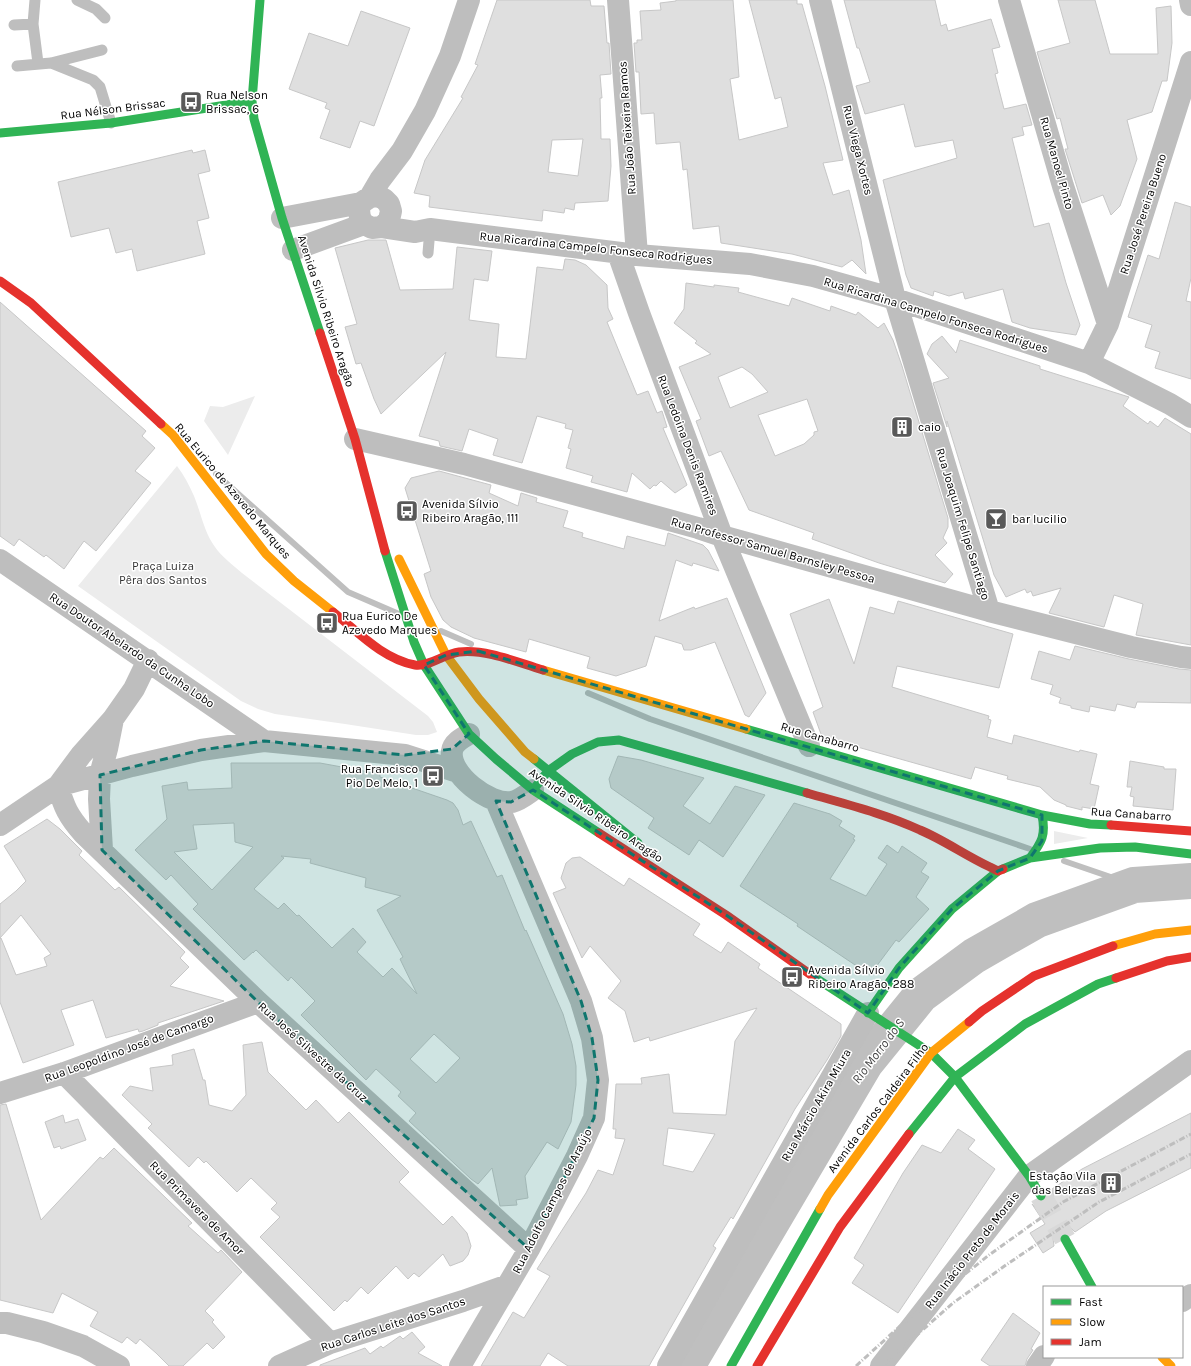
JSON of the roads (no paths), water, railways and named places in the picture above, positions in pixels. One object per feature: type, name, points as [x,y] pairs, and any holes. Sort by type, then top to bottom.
[{"type":"street","name":"Avenida Silvio Ribeiro Aragão","points":[[260,0],[252,101],[254,119],[282,218],[294,250],[355,439],[387,558],[414,642],[424,665],[496,759],[533,790],[726,915],[827,986],[931,1053],[955,1077],[1029,1176],[1041,1196]]},
{"type":"street","points":[[294,250],[376,211],[380,180],[402,151],[426,111],[450,56],[468,0]]},
{"type":"street","name":"Rua João Teixeira Ramos","points":[[618,0],[627,254]]},
{"type":"street","name":"Rua Viega Xortes","points":[[820,0],[895,299]]},
{"type":"street","name":"Rua Manoel Pinto","points":[[1009,0],[1063,186],[1108,324]]},
{"type":"street","points":[[1190,0],[1191,5]]},
{"type":"street","name":"Rua José Pereira Bueno","points":[[1089,363],[1108,324],[1191,62]]},
{"type":"street","name":"Rua Nélson Brissac","points":[[0,133],[111,123],[252,101]]},
{"type":"street","name":"Rua Ricardina Campelo Fonseca Rodrigues","points":[[282,218],[376,211],[414,232],[430,229],[627,254],[750,264],[813,276],[895,299],[1089,363],[1170,404],[1191,417]]},
{"type":"street","name":"Rua Ledoina Denis Ramires","points":[[627,254],[638,313],[722,536],[808,746]]},
{"type":"street","name":"Rua Eurico de Azevedo Marques","points":[[0,281],[30,303],[173,435],[266,554],[294,581],[386,654],[401,661],[424,665]]},
{"type":"street","name":"Rua Joaquim Felipe Santiago","points":[[895,299],[990,611]]},
{"type":"street","name":"Rua Professor Samuel Barnsley Pessoa","points":[[355,439],[464,464],[698,528],[990,611],[1131,647],[1191,658]]},
{"type":"street","name":"Avenida Silvio Ribeiro Aragão","points":[[379,527],[400,561],[446,655],[479,698],[526,752],[646,850]]},
{"type":"street","name":"Rua Doutor Abelardo da Cunha Lobo","points":[[0,560],[148,660],[264,741]]},
{"type":"street","name":"Rua Canabarro","points":[[446,655],[478,651],[1042,815],[1090,824],[1191,831]]},
{"type":"street","points":[[424,665],[446,655]]},
{"type":"street","points":[[58,786],[113,719],[134,689],[148,660]]},
{"type":"street","points":[[102,850],[99,799],[100,774],[113,719]]},
{"type":"street","points":[[476,733],[458,741],[452,749],[452,760],[458,772],[467,782],[482,794],[496,801],[511,802],[523,798],[533,790],[548,770],[572,754],[598,742],[619,740],[877,813],[906,823],[935,837],[974,860],[998,870],[1030,858],[1100,848],[1128,847],[1191,854]]},
{"type":"street","points":[[501,738],[526,752]]},
{"type":"street","points":[[0,825],[58,786],[100,774],[201,750],[264,741],[405,755],[458,772]]},
{"type":"street","points":[[405,755],[452,749]]},
{"type":"street","name":"Rua José Silvestre da Cruz","points":[[58,786],[63,804],[71,819],[83,833],[258,1002],[529,1249]]},
{"type":"street","name":"Rua Adolfo Campos de Araújo","points":[[460,1366],[529,1249],[577,1156],[594,1118],[598,1080],[592,1038],[581,1001],[496,801]]},
{"type":"street","points":[[1030,858],[1042,841],[1044,823],[1042,815]]},
{"type":"street","name":"Avenida Silvio Ribeiro Aragão","points":[[658,860],[726,915]]},
{"type":"street","name":"Rua Márcio Akira Miura","points":[[668,1366],[868,1013],[899,968],[952,909],[998,870]]},
{"type":"street","name":"Avenida Carlos Caldeira Filho","points":[[731,1366],[828,1195],[931,1053],[982,1011],[1034,976],[1110,947],[1155,934],[1191,930]]},
{"type":"street","points":[[757,1366],[840,1227],[901,1144],[955,1077],[1025,1024],[1098,984],[1167,961],[1191,958]]},
{"type":"street","name":"Rua Leopoldino José de Camargo","points":[[0,1093],[64,1073],[258,1002]]},
{"type":"street","name":"Rua Inácio Preto de Morais","points":[[881,1366],[1029,1176],[1191,1061]]},
{"type":"street","name":"Rua Primavera de Amor","points":[[64,1073],[330,1343]]},
{"type":"street","points":[[1064,1239],[1091,1286]]},
{"type":"street","name":"Rua Carlos Leite dos Santos","points":[[279,1366],[330,1343],[456,1304],[508,1285]]},
{"type":"street","points":[[0,1323],[7,1323],[43,1332],[83,1346],[119,1366]]},
{"type":"street","points":[[1037,1366],[1043,1357]]},
{"type":"lane","points":[[35,0],[33,24],[38,63]]},
{"type":"lane","points":[[77,0],[96,9],[105,18]]},
{"type":"lane","points":[[14,25],[33,24]]},
{"type":"lane","points":[[17,66],[51,63],[102,50]]},
{"type":"lane","points":[[51,63],[93,80],[100,88],[111,123]]},
{"type":"lane","points":[[428,253],[430,229]]},
{"type":"waterway","points":[[216,474],[348,592],[399,614]]},
{"type":"waterway","points":[[441,631],[471,644]]},
{"type":"waterway","points":[[588,693],[650,719],[1030,849]]},
{"type":"waterway","points":[[1064,861],[1134,885]]},
{"type":"waterway","name":"Rio Morro do S","points":[[687,1366],[865,1064],[921,995],[974,956],[1037,920],[1134,885],[1191,881]]},
{"type":"tunnel","points":[[1041,1196],[1065,1239]]},
{"type":"railway","points":[[856,1366],[899,1327],[989,1255],[1063,1202],[1191,1134]]},
{"type":"railway","points":[[882,1366],[953,1303],[1006,1265],[1099,1202],[1191,1154]]},
{"type":"place","name":"Rua Nelson Brissac, 6","points":[[191,102]]},
{"type":"place","name":"caio","points":[[902,427]]},
{"type":"place","name":"Avenida Sílvio Ribeiro Aragão, 111","points":[[407,511]]},
{"type":"place","name":"bar lucilio","points":[[996,519]]},
{"type":"place","name":"Rua Eurico De Azevedo Marques","points":[[327,623]]},
{"type":"place","name":"Rua Francisco Pio De Melo, 1","points":[[433,776]]},
{"type":"place","name":"Avenida Sílvio Ribeiro Aragão, 288","points":[[792,977]]},
{"type":"place","name":"Estação Vila das Belezas","points":[[1111,1183]]},
{"type":"park label","name":"Praça Luiza Pêra dos Santos","points":[[163,573]]}]
